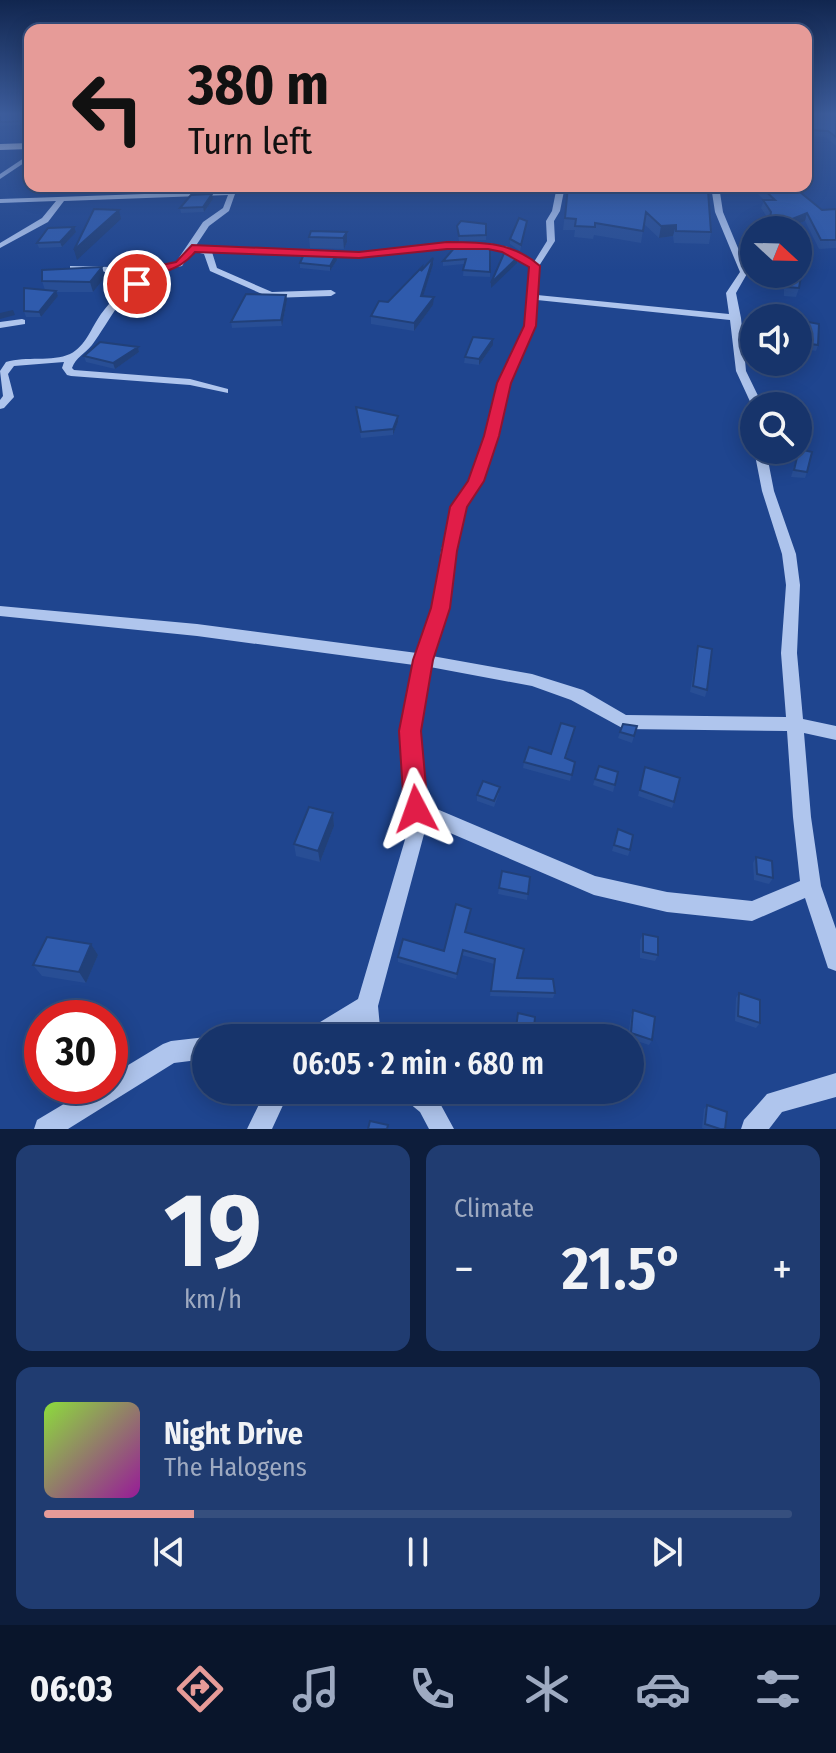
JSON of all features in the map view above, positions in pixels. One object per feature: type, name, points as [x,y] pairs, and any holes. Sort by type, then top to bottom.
[{"type":"street","points":[[369,1024],[367,1006],[418,826],[410,731],[423,660],[440,608],[458,507],[476,481],[492,436],[504,383],[530,326],[535,266],[551,241],[550,221],[556,211],[560,192]]},
{"type":"street","points":[[716,192],[719,212],[744,272],[731,293],[741,371],[751,392]]},
{"type":"street","points":[[0,201],[232,193],[226,209],[206,224],[197,249],[179,264],[151,271],[73,268]]},
{"type":"street","points":[[0,246],[45,220],[63,198]]},
{"type":"street","points":[[197,249],[359,255],[488,245],[505,249],[535,266]]},
{"type":"street","points":[[197,249],[208,253],[213,269],[271,295],[331,293]]},
{"type":"street","points":[[151,271],[110,309],[89,344],[71,357],[67,368],[71,373],[190,382],[224,391]]},
{"type":"street","points":[[532,297],[736,318]]},
{"type":"street","points":[[0,325],[22,322]]},
{"type":"street","points":[[0,406],[9,397],[3,374],[10,364],[35,357],[71,357]]},
{"type":"street","points":[[763,464],[768,491],[789,554],[793,585],[789,653],[811,886],[836,960]]},
{"type":"street","points":[[0,611],[197,630],[423,660],[532,680],[577,695],[624,722],[794,724],[836,733]]},
{"type":"street","points":[[416,809],[594,885],[667,902],[752,911],[811,886]]},
{"type":"street","points":[[338,1024],[367,1006]]},
{"type":"street","points":[[46,1129],[171,1052],[192,1050]]},
{"type":"street","points":[[753,1129],[775,1102],[836,1085]]},
{"type":"street","points":[[259,1129],[271,1104]]},
{"type":"street","points":[[428,1104],[442,1129]]},
{"type":"building","points":[[567,192],[708,192],[711,232],[676,231],[676,225],[661,226],[646,212],[643,231],[595,223],[595,227],[575,226],[576,219],[565,218]]},
{"type":"building","points":[[766,192],[800,192],[822,210],[836,209],[836,240],[821,240],[812,216],[807,213],[770,216],[763,200],[775,200]]},
{"type":"building","points":[[212,194],[203,207],[180,208],[191,195]]},
{"type":"building","points":[[94,209],[119,210],[74,250]]},
{"type":"building","points":[[519,218],[527,221],[521,245],[510,239]]},
{"type":"building","points":[[461,221],[486,224],[486,235],[459,236],[457,226]]},
{"type":"building","points":[[74,227],[60,242],[37,243],[48,228]]},
{"type":"building","points":[[311,231],[347,232],[343,238],[309,237]]},
{"type":"building","points":[[490,245],[490,272],[463,270],[466,259],[443,261],[456,246]]},
{"type":"building","points":[[505,251],[517,258],[491,283]]},
{"type":"building","points":[[304,254],[336,255],[330,266],[300,263]]},
{"type":"building","points":[[433,258],[421,296],[434,297],[414,323],[371,316],[379,301],[388,302]]},
{"type":"building","points":[[102,267],[90,282],[42,281],[42,270]]},
{"type":"building","points":[[24,288],[56,291],[39,312],[24,311]]},
{"type":"building","points":[[246,294],[286,295],[281,320],[231,322]]},
{"type":"building","points":[[812,323],[819,324],[818,345],[812,344]]},
{"type":"building","points":[[473,337],[493,339],[479,359],[465,357]]},
{"type":"building","points":[[100,342],[138,347],[113,363],[84,356]]},
{"type":"building","points":[[356,407],[398,416],[393,429],[361,432]]},
{"type":"building","points":[[795,464],[809,464],[807,472],[794,470]]},
{"type":"building","points":[[698,646],[712,649],[707,690],[693,686]]},
{"type":"building","points":[[561,723],[575,727],[565,758],[575,762],[572,775],[524,762],[529,747],[551,754]]},
{"type":"building","points":[[623,724],[637,726],[634,736],[620,732]]},
{"type":"building","points":[[599,766],[618,772],[615,785],[595,779]]},
{"type":"building","points":[[645,767],[680,778],[674,802],[640,790]]},
{"type":"building","points":[[483,781],[500,787],[494,801],[477,795]]},
{"type":"building","points":[[309,807],[333,813],[318,851],[294,844]]},
{"type":"building","points":[[618,829],[633,835],[630,850],[614,845]]},
{"type":"building","points":[[756,857],[772,861],[773,878],[757,874]]},
{"type":"building","points":[[502,871],[530,877],[528,894],[499,888]]},
{"type":"building","points":[[456,904],[471,909],[465,932],[524,949],[517,978],[553,979],[555,993],[491,991],[495,959],[463,950],[457,974],[398,957],[403,939],[444,951]]},
{"type":"building","points":[[643,934],[658,937],[658,955],[643,952]]},
{"type":"building","points":[[47,937],[91,944],[79,972],[33,965]]},
{"type":"building","points":[[739,993],[760,1000],[760,1023],[738,1016]]},
{"type":"building","points":[[633,1010],[655,1017],[652,1040],[644,1037],[644,1024],[632,1024]]},
{"type":"building","points":[[518,1013],[535,1017],[534,1024],[516,1024]]},
{"type":"building","points":[[707,1105],[727,1112],[725,1129],[705,1124]]},
{"type":"building","points":[[370,1121],[388,1125],[387,1129],[368,1129]]},
{"type":"route","points":[[137,284],[151,271],[179,264],[192,249],[359,255],[488,245],[505,249],[535,266],[530,289],[533,308],[530,326],[504,383],[492,436],[476,481],[458,507],[440,608],[423,660],[410,731],[416,809]]}]
